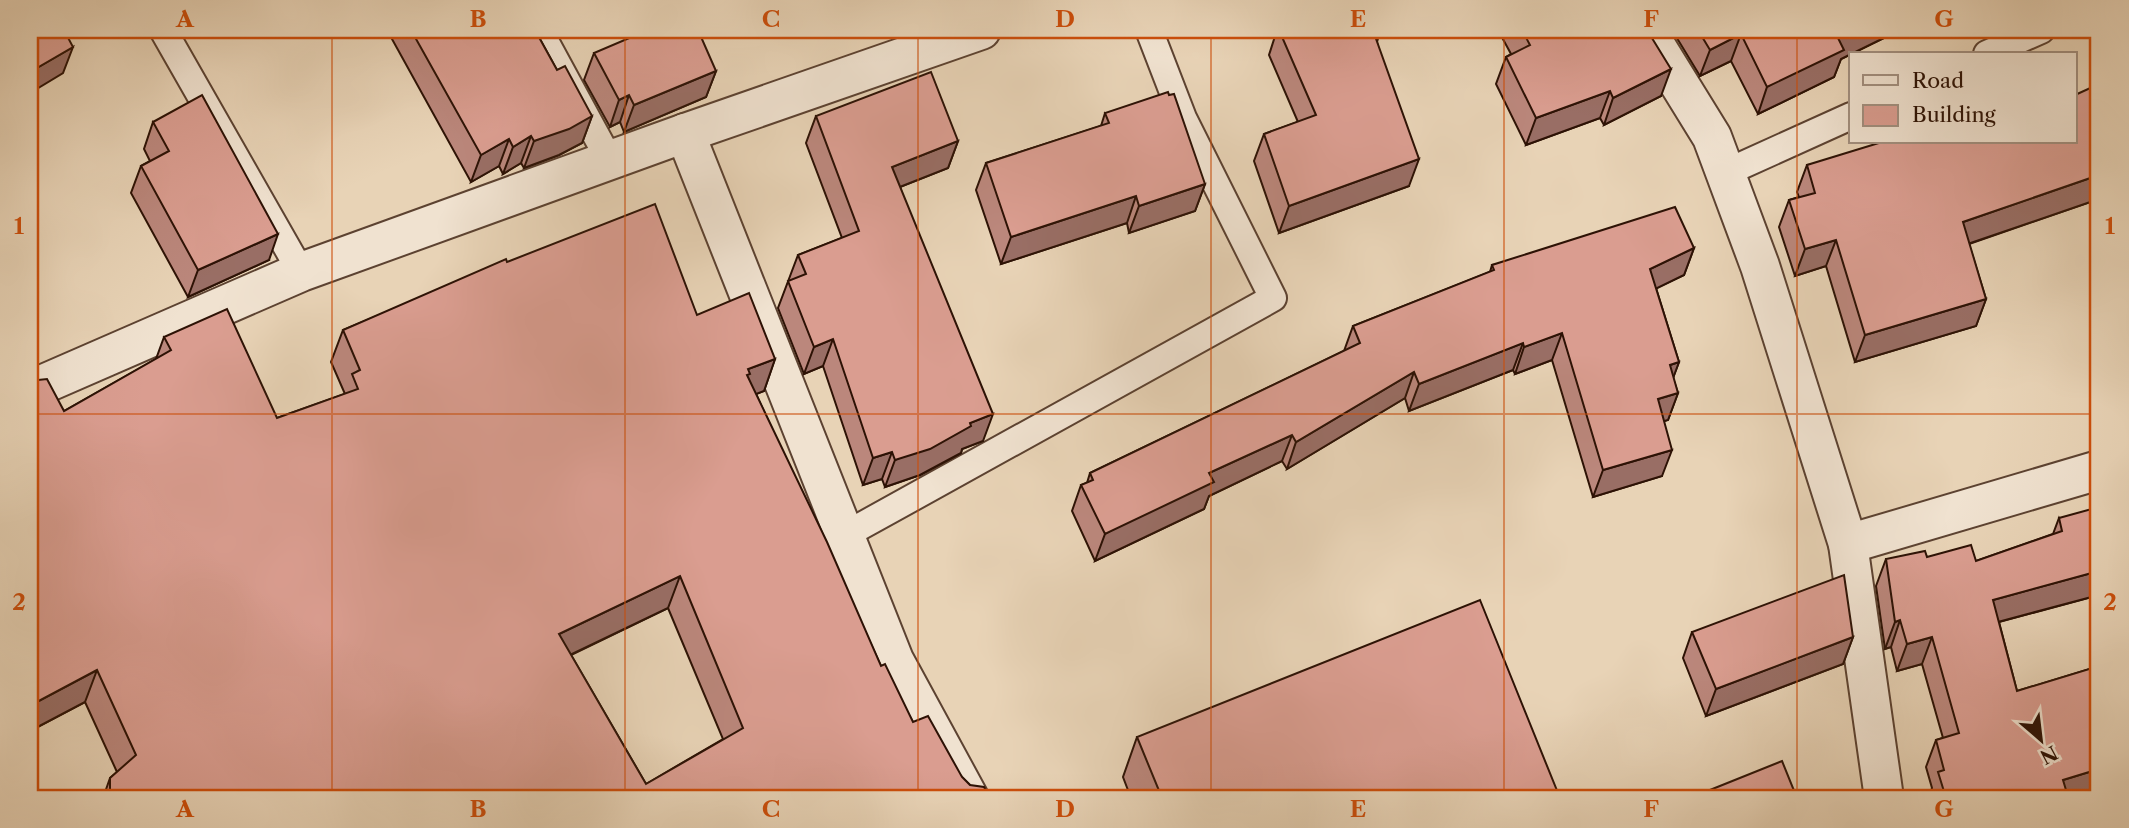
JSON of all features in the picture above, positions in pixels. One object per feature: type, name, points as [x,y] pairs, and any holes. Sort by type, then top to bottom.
[{"type":"street","points":[[30,390],[301,272],[685,133],[981,30]]},
{"type":"street","points":[[1646,30],[1712,137],[1760,266],[1848,544],[1884,798]]},
{"type":"street","points":[[685,133],[894,660],[969,798]]},
{"type":"street","points":[[1848,544],[2099,470]]},
{"type":"lane","points":[[163,30],[301,272]]},
{"type":"lane","points":[[539,30],[610,160]]},
{"type":"lane","points":[[845,536],[1273,298],[1183,118],[1149,30]]},
{"type":"lane","points":[[1992,52],[2041,30]]},
{"type":"lane","points":[[1725,173],[1849,117]]},
{"type":"building","points":[[30,30],[64,30],[73,47],[30,72]]},
{"type":"building","points":[[411,30],[535,30],[557,70],[565,66],[592,116],[569,129],[534,141],[531,136],[513,147],[509,139],[481,155]]},
{"type":"building","points":[[648,30],[698,30],[716,71],[634,105],[629,95],[619,100],[594,53]]},
{"type":"building","points":[[1279,30],[1377,30],[1379,35],[1375,36],[1419,159],[1289,206],[1264,134],[1316,115]]},
{"type":"building","points":[[1522,30],[1647,30],[1671,69],[1613,98],[1610,91],[1536,118],[1506,57],[1530,45]]},
{"type":"building","points":[[1698,30],[1855,30],[1838,38],[1844,50],[1767,87],[1741,34],[1710,50]]},
{"type":"building","points":[[931,72],[958,141],[892,167],[993,414],[970,423],[971,426],[930,449],[895,460],[892,452],[873,458],[833,339],[814,347],[788,281],[806,274],[798,255],[859,231],[816,116]]},
{"type":"building","points":[[2099,84],[2099,175],[1963,222],[1986,299],[1865,335],[1836,240],[1805,249],[1789,200],[1815,193],[1807,165],[1875,144],[2076,144],[2076,95]]},
{"type":"building","points":[[1168,92],[1169,95],[1174,94],[1205,184],[1139,206],[1136,196],[1011,237],[986,163],[1109,123],[1105,113]]},
{"type":"building","points":[[202,95],[278,234],[198,270],[141,166],[169,151],[153,122]]},
{"type":"building","points":[[655,204],[697,315],[749,293],[775,359],[748,369],[750,374],[747,375],[827,542],[881,666],[885,664],[913,722],[928,716],[962,777],[970,785],[984,787],[990,798],[110,798],[110,778],[136,755],[97,670],[35,703],[30,695],[30,376],[38,380],[47,379],[64,411],[171,350],[164,337],[227,309],[277,418],[358,389],[352,374],[360,370],[343,330],[506,259],[507,262]],"holes":[[[680,576],[743,728],[646,784],[559,634]]]},
{"type":"building","points":[[1675,207],[1694,248],[1650,269],[1679,362],[1670,365],[1678,393],[1658,399],[1672,450],[1603,470],[1562,333],[1524,347],[1523,343],[1419,384],[1414,372],[1296,442],[1292,435],[1209,473],[1214,482],[1105,534],[1081,485],[1093,480],[1090,473],[1360,343],[1353,326],[1494,270],[1492,265]]},
{"type":"building","points":[[2099,507],[2099,571],[1993,600],[2017,691],[2099,666],[2099,769],[2063,780],[2066,790],[2041,798],[1946,798],[1938,772],[1944,770],[1936,740],[1959,733],[1932,637],[1907,644],[1900,620],[1895,622],[1886,559],[1925,551],[1927,557],[1971,545],[1976,561],[2062,531],[2059,518]]},
{"type":"building","points":[[1844,575],[1853,637],[1716,689],[1692,632]]},
{"type":"building","points":[[1480,600],[1560,798],[1162,798],[1137,737]]},
{"type":"building","points":[[1782,761],[1797,798],[1690,798]]}]
